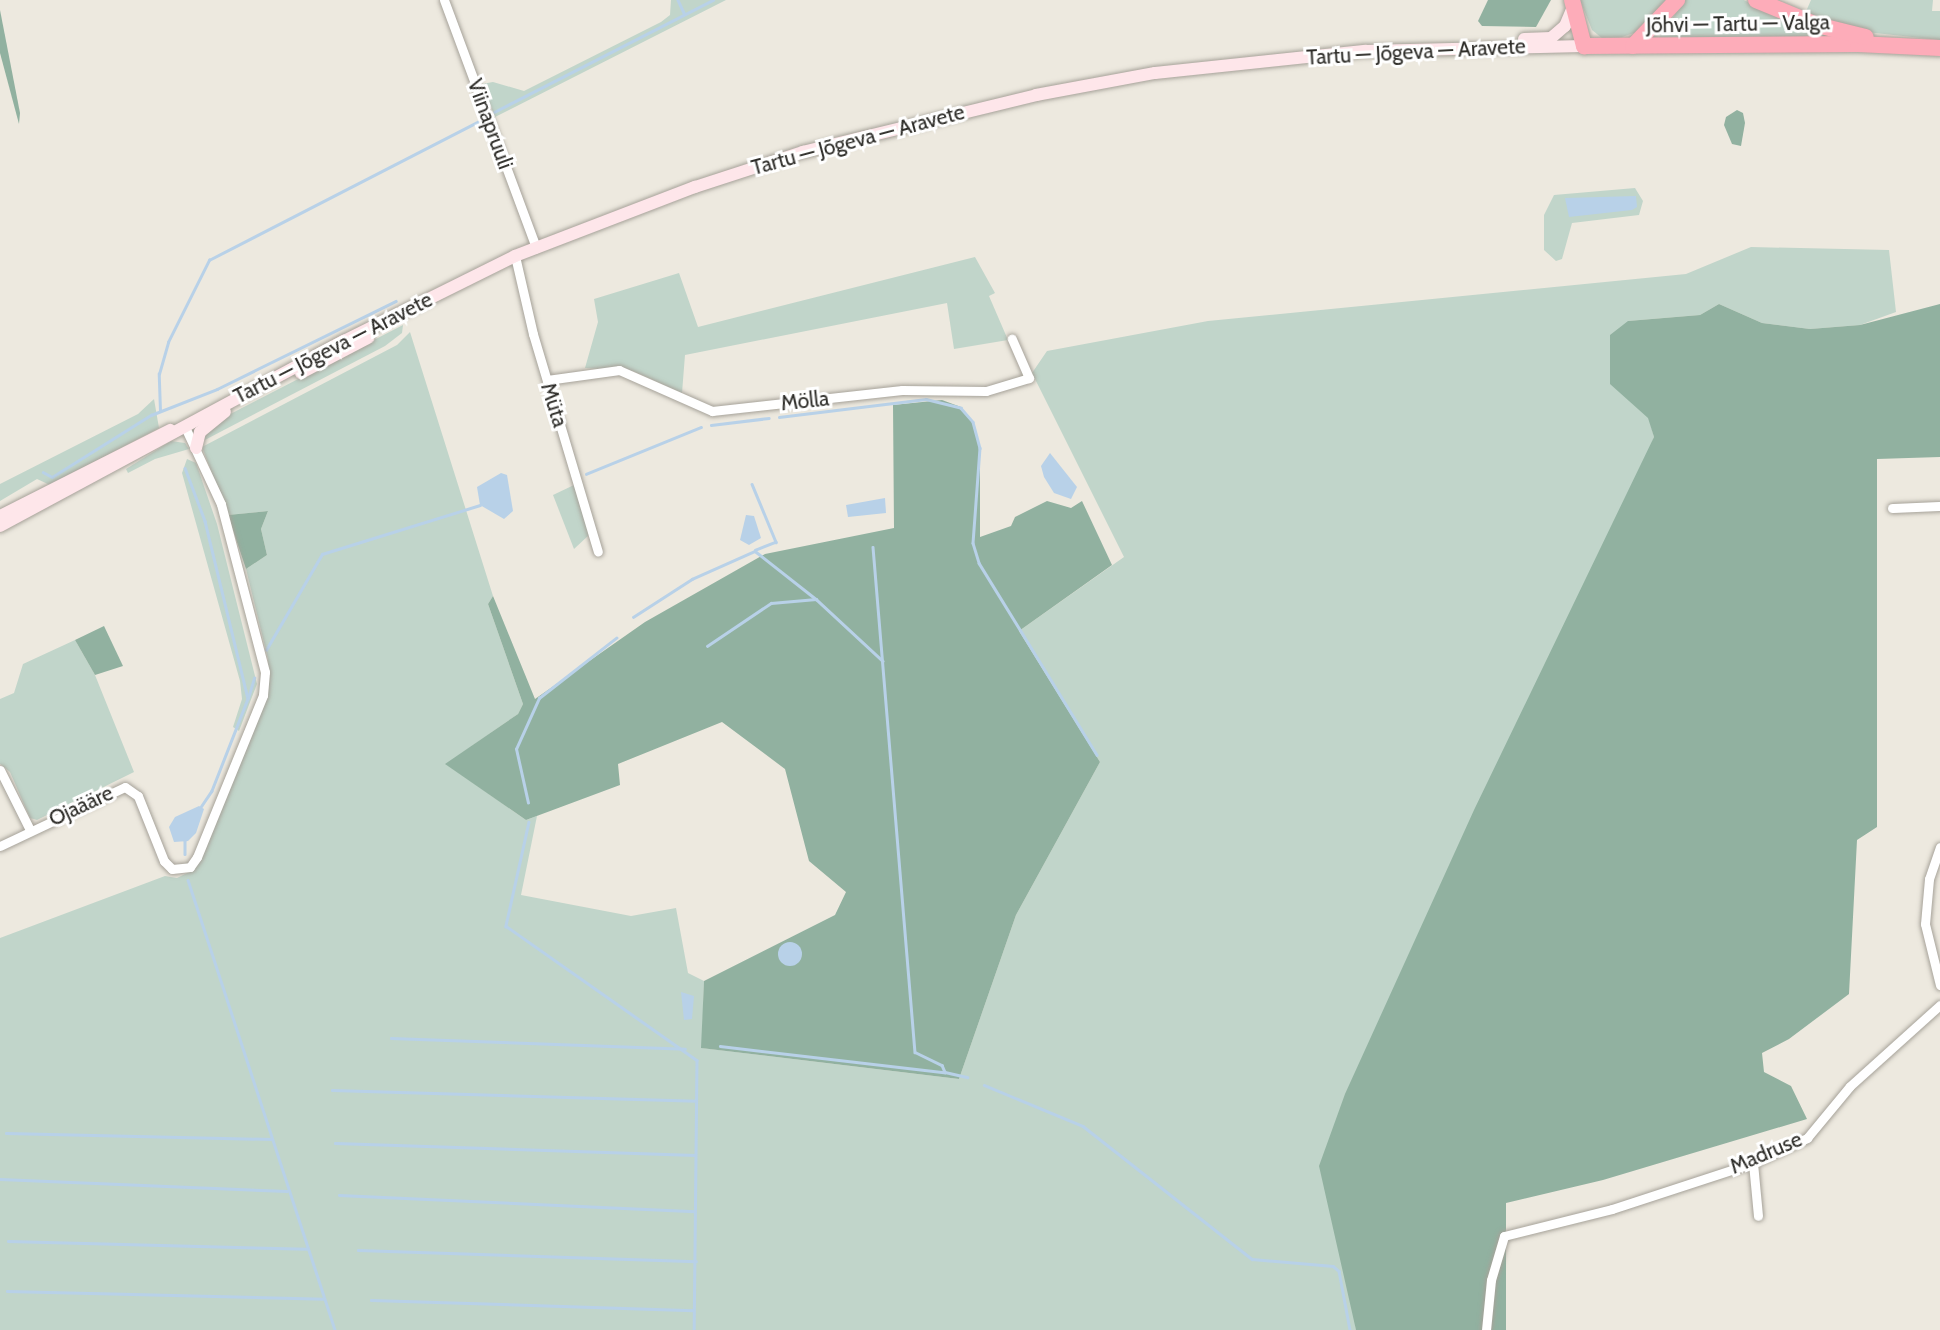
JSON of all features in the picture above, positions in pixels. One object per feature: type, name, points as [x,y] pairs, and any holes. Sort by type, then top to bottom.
[{"type":"highway","points":[[1633,46],[1676,0]]},
{"type":"highway","points":[[1756,0],[1817,25],[1939,48]]},
{"type":"highway","points":[[1572,4],[1584,46]]},
{"type":"highway","name":"Jõhvi — Tartu — Valga","points":[[1584,46],[1858,44],[1939,48]]},
{"type":"main road","points":[[1458,48],[1472,41],[1552,38],[1565,26],[1572,4]]},
{"type":"main road","name":"Tartu — Jõgeva — Aravete","points":[[0,526],[156,444],[184,425],[515,257],[695,187],[803,152],[1035,95],[1155,73],[1352,52],[1584,46]]},
{"type":"main road","points":[[196,447],[200,432],[211,420],[389,327],[447,290]]},
{"type":"main road","name":"Tartu — Jõgeva — Aravete","points":[[0,516],[151,436],[184,425]]},
{"type":"street","name":"Viinapruuli","points":[[443,0],[536,248]]},
{"type":"street","name":"Müta","points":[[515,257],[547,380],[597,552]]},
{"type":"street","name":"Mölla","points":[[547,380],[620,370],[712,411],[902,390],[986,391],[1029,378],[1012,339]]},
{"type":"street","points":[[184,425],[196,447]]},
{"type":"street","name":"Ojaääre","points":[[0,846],[118,788],[132,788],[164,861],[172,869],[190,867],[264,695],[265,672],[234,544],[196,447]]},
{"type":"street","points":[[1892,508],[1940,506]]},
{"type":"street","points":[[0,770],[30,830]]},
{"type":"street","points":[[1940,847],[1928,879],[1925,924],[1940,985]]},
{"type":"street","name":"Madruse","points":[[1486,1330],[1491,1280],[1504,1236],[1628,1204],[1753,1163],[1807,1138],[1850,1086],[1940,1004]]},
{"type":"street","points":[[1753,1163],[1758,1216]]},
{"type":"green space","points":[[671,0],[726,0],[495,117],[482,84],[493,82],[524,91],[661,22],[670,15]]},
{"type":"green space","points":[[1488,0],[1551,0],[1536,27],[1482,26],[1478,21]]},
{"type":"green space","points":[[1580,0],[1669,0],[1640,31],[1616,39],[1603,39],[1592,30]]},
{"type":"green space","points":[[1685,0],[1744,0],[1810,34],[1805,37],[1658,39]]},
{"type":"green space","points":[[1811,0],[1933,0],[1932,11],[1940,11],[1940,40],[1866,32],[1804,16]]},
{"type":"green space","points":[[0,10],[20,113],[19,124],[0,53]]},
{"type":"green space","points":[[1737,110],[1743,113],[1745,123],[1741,146],[1732,144],[1724,125],[1726,117]]},
{"type":"green space","points":[[1635,188],[1643,201],[1639,215],[1572,223],[1562,259],[1556,261],[1544,250],[1544,215],[1554,195]]},
{"type":"green space","points":[[1751,247],[1889,250],[1896,312],[1860,325],[1810,329],[1762,323],[1719,304],[1700,315],[1628,321],[1631,402],[1649,418],[1654,437],[1353,1301],[1356,1330],[0,1330],[0,938],[165,876],[177,878],[191,871],[199,863],[269,688],[268,659],[246,569],[267,555],[261,529],[268,511],[228,515],[202,447],[397,345],[410,332],[493,596],[488,604],[523,704],[518,714],[446,764],[526,820],[537,816],[521,895],[631,916],[676,908],[688,973],[704,981],[702,1048],[959,1079],[1016,915],[1100,762],[1019,631],[1124,557],[1032,373],[1047,351],[1208,321],[1686,274]]},
{"type":"green space","points":[[975,257],[995,293],[989,296],[1008,340],[954,349],[947,303],[685,355],[682,393],[633,371],[585,368],[598,322],[594,299],[679,273],[698,327]]},
{"type":"green space","points":[[1719,304],[1762,323],[1810,329],[1860,325],[1940,304],[1940,457],[1877,459],[1877,827],[1857,840],[1849,994],[1789,1039],[1762,1053],[1764,1072],[1791,1086],[1807,1119],[1603,1180],[1506,1203],[1506,1330],[1356,1330],[1319,1166],[1345,1094],[1474,810],[1654,437],[1648,418],[1610,384],[1610,335],[1628,321],[1700,315]]},
{"type":"green space","points":[[403,325],[402,333],[385,346],[201,442],[211,424]]},
{"type":"green space","points":[[154,399],[159,428],[50,485],[37,479],[0,501],[0,484],[138,414]]},
{"type":"green space","points":[[942,400],[961,407],[974,425],[980,448],[980,537],[1011,526],[1015,517],[1047,501],[1071,508],[1082,501],[1112,565],[1019,631],[1100,762],[1016,915],[959,1079],[701,1048],[704,981],[835,915],[846,892],[809,861],[785,769],[722,722],[618,764],[620,785],[526,820],[445,764],[518,714],[523,704],[488,604],[493,596],[535,699],[645,622],[765,554],[894,528],[893,405]]},
{"type":"green space","points":[[171,441],[185,443],[189,449],[155,459],[128,473],[126,469]]},
{"type":"green space","points":[[187,459],[196,463],[217,524],[257,684],[239,731],[233,727],[242,699],[240,681],[182,473]]},
{"type":"green space","points":[[574,485],[589,535],[574,549],[553,495]]},
{"type":"green space","points":[[268,511],[261,529],[267,555],[246,569],[228,515]]},
{"type":"green space","points":[[104,626],[123,666],[95,675],[75,640]]},
{"type":"green space","points":[[75,640],[95,675],[134,772],[37,820],[30,818],[10,772],[0,764],[0,699],[14,693],[23,664]]},
{"type":"water","points":[[1636,196],[1637,207],[1632,210],[1569,217],[1565,198]]},
{"type":"water","points":[[1050,453],[1077,487],[1071,499],[1054,493],[1044,477],[1041,466]]},
{"type":"water","points":[[501,473],[507,475],[513,511],[504,519],[480,505],[477,487]]},
{"type":"water","points":[[885,498],[886,513],[848,517],[846,505]]},
{"type":"water","points":[[746,515],[754,516],[761,538],[749,545],[740,540]]},
{"type":"water","points":[[199,806],[204,809],[196,833],[188,841],[174,842],[169,827],[175,817]]},
{"type":"water","points":[[790,942],[799,945],[802,954],[799,963],[790,966],[781,963],[778,954],[781,945]]},
{"type":"water","points":[[681,992],[694,996],[692,1019],[684,1020]]},
{"type":"waterway","points":[[678,0],[684,13]]},
{"type":"waterway","points":[[494,112],[713,0]]},
{"type":"waterway","points":[[160,411],[159,374],[168,342],[209,260],[478,122]]},
{"type":"waterway","points":[[43,472],[52,477],[151,415],[217,389],[396,301]]},
{"type":"waterway","points":[[779,417],[926,399],[961,408],[973,422],[980,448],[973,543],[979,563],[1097,755]]},
{"type":"waterway","points":[[711,425],[769,418]]},
{"type":"waterway","points":[[586,474],[701,427]]},
{"type":"waterway","points":[[185,468],[205,521],[248,699],[212,791],[200,809]]},
{"type":"waterway","points":[[752,484],[776,542],[756,550]]},
{"type":"waterway","points":[[266,650],[322,554],[480,505]]},
{"type":"waterway","points":[[873,547],[915,1052],[942,1065],[945,1072],[967,1077]]},
{"type":"waterway","points":[[633,617],[692,579],[755,551],[816,599],[883,661]]},
{"type":"waterway","points":[[707,646],[771,603],[816,599]]},
{"type":"waterway","points":[[528,803],[516,749],[539,698],[616,638]]},
{"type":"waterway","points":[[248,698],[254,678]]},
{"type":"waterway","points":[[529,822],[506,926],[697,1060],[694,1330]]},
{"type":"waterway","points":[[185,841],[185,854]]},
{"type":"waterway","points":[[188,880],[335,1330]]},
{"type":"waterway","points":[[391,1038],[685,1049]]},
{"type":"waterway","points":[[720,1046],[943,1072]]},
{"type":"waterway","points":[[984,1085],[1083,1126],[1252,1259],[1333,1266],[1339,1271],[1350,1330]]},
{"type":"waterway","points":[[332,1090],[696,1101]]},
{"type":"waterway","points":[[6,1133],[271,1139]]},
{"type":"waterway","points":[[335,1143],[695,1155]]},
{"type":"waterway","points":[[0,1179],[287,1191]]},
{"type":"waterway","points":[[339,1195],[695,1211]]},
{"type":"waterway","points":[[8,1241],[307,1249]]},
{"type":"waterway","points":[[358,1250],[696,1261]]},
{"type":"waterway","points":[[7,1291],[324,1299]]},
{"type":"waterway","points":[[371,1300],[693,1310]]}]
